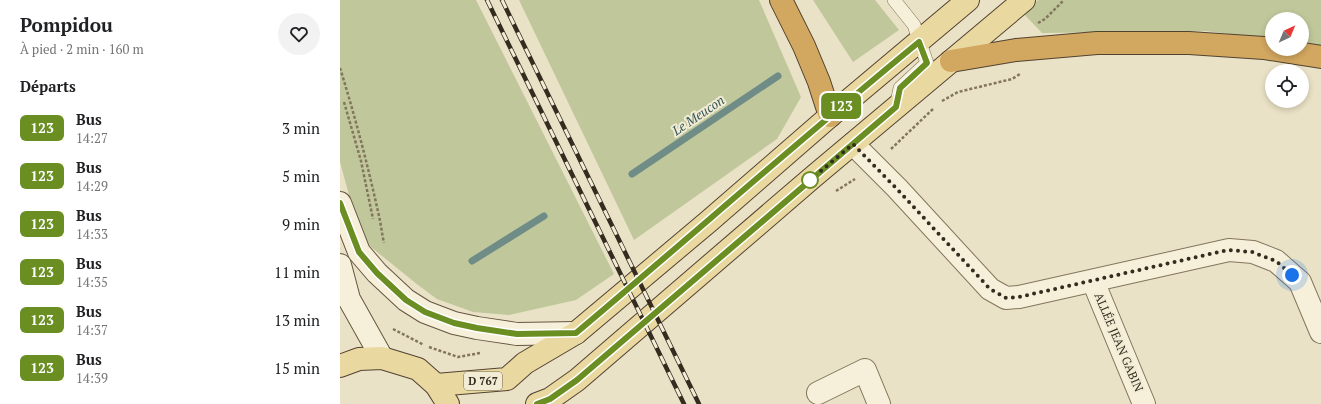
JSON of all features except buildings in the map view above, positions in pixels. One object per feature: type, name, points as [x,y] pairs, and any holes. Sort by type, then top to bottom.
[{"type":"highway","points":[[781,0],[804,46],[819,82],[830,116]]},
{"type":"highway","points":[[952,61],[1025,49],[1097,43],[1188,43],[1264,48],[1321,57]]},
{"type":"main road","name":"D 767","points":[[436,385],[464,373],[501,365],[525,363],[576,333],[968,0]]},
{"type":"main road","points":[[537,404],[550,399],[577,380],[896,107],[1024,0]]},
{"type":"main road","points":[[340,366],[359,360],[382,358],[418,369],[436,385],[448,404]]},
{"type":"street","points":[[853,144],[990,289],[1006,298],[1019,297],[1228,250],[1252,252],[1276,261],[1300,282],[1321,332]]},
{"type":"street","points":[[340,203],[359,252],[377,273],[406,300],[425,312],[454,323],[517,334],[576,333]]},
{"type":"street","points":[[340,265],[349,299],[382,358]]},
{"type":"street","name":"ALLÉE JEAN GABIN","points":[[1093,281],[1144,404]]},
{"type":"street","points":[[818,393],[865,370],[879,404]]},
{"type":"lane","points":[[894,0],[914,25],[927,63],[900,88],[896,107]]},
{"type":"path","points":[[941,102],[958,92],[1012,79],[1023,73],[1028,63],[1024,32],[1045,19],[1064,0]]},
{"type":"path","points":[[340,68],[352,104],[380,218],[384,242]]},
{"type":"path","points":[[874,166],[935,107]]},
{"type":"green space","points":[[340,0],[476,0],[614,274],[576,300],[509,315],[473,312],[437,299],[361,239],[340,162]]},
{"type":"green space","points":[[519,0],[759,0],[801,97],[777,139],[634,240]]},
{"type":"green space","points":[[813,0],[875,0],[899,30],[853,62]]},
{"type":"green space","points":[[1038,0],[1321,0],[1321,46],[1309,44],[1309,12],[1265,12],[1265,38],[1205,31],[1042,33],[1023,13]]},
{"type":"waterway","name":"Le Meucon","points":[[632,174],[778,76]]},
{"type":"waterway","name":"Le Meucon","points":[[472,261],[544,216]]},
{"type":"railway","points":[[487,0],[684,404]]},
{"type":"railway","points":[[502,0],[699,404]]},
{"type":"bus line","name":"123","points":[[340,203],[359,252],[377,273],[406,300],[425,312],[454,323],[517,334],[576,333],[919,42],[927,63],[900,88],[896,107],[577,380],[550,399],[537,404]]},
{"type":"route","points":[[810,180],[853,144],[990,289],[1006,298],[1019,297],[1228,250],[1252,252],[1276,261],[1292,275]]}]
